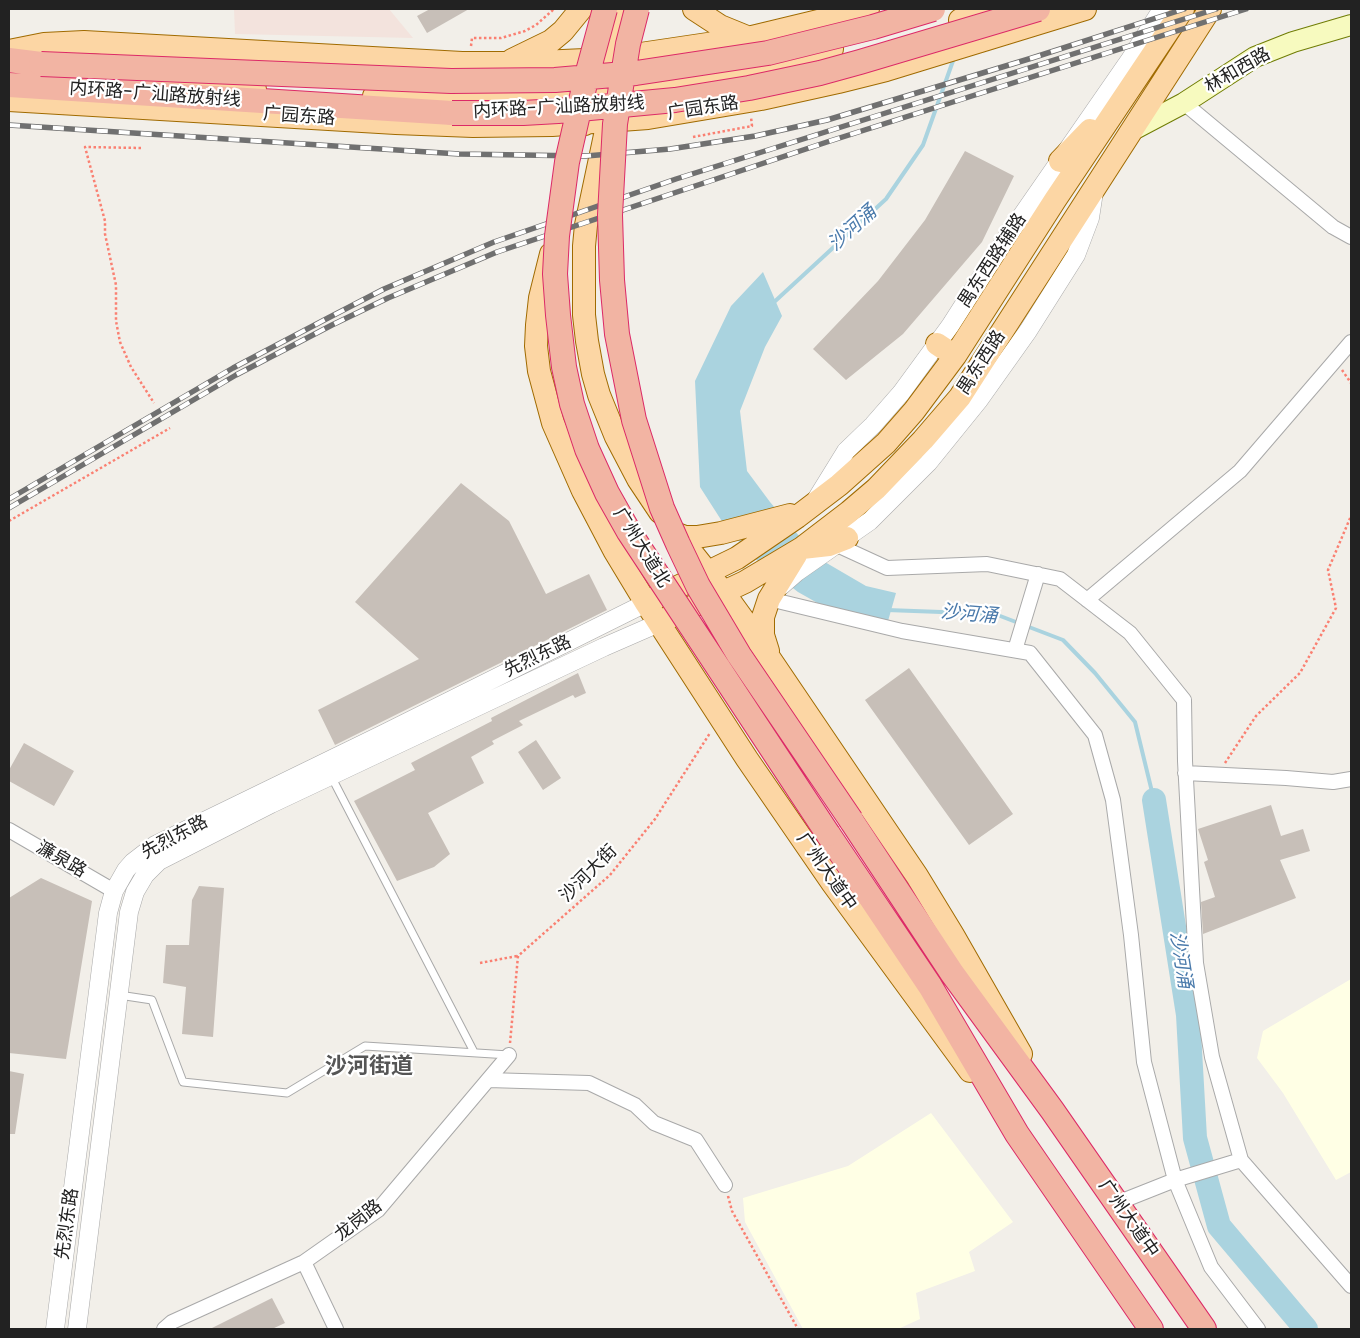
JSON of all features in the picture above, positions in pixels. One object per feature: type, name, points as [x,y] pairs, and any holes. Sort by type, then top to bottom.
[{"type":"highway","name":"广州大道北","points":[[605,9],[566,162],[557,236],[555,274],[559,332],[564,367],[574,411],[593,463],[629,532],[828,834]]},
{"type":"highway","name":"广州大道北","points":[[636,9],[628,44],[615,124],[610,215],[612,280],[617,334],[634,420],[662,508],[698,586],[739,655],[850,820]]},
{"type":"highway","name":"内环路-广汕路放射线","points":[[9,60],[41,64],[450,81],[555,80],[636,73],[768,53],[873,27],[932,9]]},
{"type":"highway","name":"内环路-广汕路放射线","points":[[9,86],[409,111],[558,112],[675,100],[791,79],[896,52],[1038,9]]},
{"type":"highway","points":[[9,64],[41,64]]},
{"type":"highway","name":"广州大道中","points":[[850,820],[952,973],[1052,1110],[1204,1329]]},
{"type":"highway","name":"广州大道中","points":[[828,834],[935,993],[1017,1134],[1151,1329]]},
{"type":"main road","points":[[507,63],[551,41],[563,31],[581,9]]},
{"type":"main road","name":"广州大道北","points":[[620,9],[584,246],[584,314],[593,374],[599,395],[616,437],[648,495],[724,593],[772,662]]},
{"type":"main road","name":"广州大道北","points":[[645,9],[608,90],[559,218],[540,298],[536,339],[539,370],[553,423],[614,550],[646,603]]},
{"type":"main road","points":[[694,9],[720,26],[748,38]]},
{"type":"main road","name":"广园东路","points":[[9,100],[415,124],[516,126],[748,38],[868,9]]},
{"type":"main road","points":[[9,52],[74,67],[218,79],[434,91],[500,93],[579,89],[638,94],[744,79],[806,66],[849,55],[961,13],[997,9]]},
{"type":"main road","name":"禺东西路","points":[[646,603],[737,558],[774,526],[810,508],[886,443],[914,411],[946,350],[1028,242],[1044,217],[1067,166],[1124,83],[1183,9]]},
{"type":"main road","name":"禺东西路","points":[[659,623],[800,556],[901,465],[954,404],[990,369],[1050,256],[1210,9]]},
{"type":"main road","name":"广园东路","points":[[9,52],[44,44],[84,42],[507,63],[608,90],[648,118],[761,99],[838,82],[1077,11]]},
{"type":"main road","name":"林和西路","points":[[1131,131],[1184,103],[1255,57],[1293,42],[1351,25]]},
{"type":"main road","points":[[9,70],[240,88],[435,100],[559,99],[608,90]]},
{"type":"main road","points":[[1067,166],[1124,83]]},
{"type":"main road","points":[[1044,217],[1067,230]]},
{"type":"main road","points":[[1028,242],[1050,256]]},
{"type":"main road","points":[[677,534],[685,537],[697,537],[774,526],[784,530],[786,538],[795,546],[800,556]]},
{"type":"main road","points":[[772,662],[763,635],[763,617],[769,599],[800,556],[842,541]]},
{"type":"main road","name":"广州大道中","points":[[646,603],[833,884],[1017,1134]]},
{"type":"main road","name":"广州大道中","points":[[772,662],[840,760],[937,907],[1052,1110]]},
{"type":"street","points":[[1124,83],[1162,9]]},
{"type":"street","points":[[1184,103],[1333,227],[1351,237]]},
{"type":"street","name":"禺东西路辅路","points":[[946,350],[1067,166]]},
{"type":"street","points":[[1095,187],[1090,218],[1076,255],[990,369],[979,400],[928,463],[870,521],[842,541],[888,568],[987,564],[1060,579],[1130,633],[1184,700],[1185,773],[1196,964],[1212,1057],[1241,1160],[1351,1286]]},
{"type":"street","points":[[1087,600],[1240,472],[1351,342]]},
{"type":"street","points":[[1017,646],[1038,574]]},
{"type":"street","points":[[769,599],[902,630],[1017,646],[1030,652],[1095,735],[1113,800],[1131,935],[1144,1062],[1175,1180],[1211,1267],[1258,1329]]},
{"type":"street","name":"先烈东路","points":[[77,1329],[118,995],[132,902],[139,883],[159,861],[328,769],[646,603]]},
{"type":"street","name":"先烈东路","points":[[55,1329],[108,914],[114,891],[126,870],[133,862],[156,845],[659,623]]},
{"type":"street","points":[[1185,773],[1332,782],[1351,779]]},
{"type":"street","name":"濂泉路","points":[[9,830],[114,891]]},
{"type":"street","name":"龙岗路","points":[[164,1329],[172,1322],[304,1262],[378,1210],[509,1055]]},
{"type":"street","points":[[488,1080],[589,1083],[635,1105],[654,1123],[696,1140],[725,1185]]},
{"type":"street","points":[[1117,1203],[1175,1180],[1241,1160]]},
{"type":"street","points":[[304,1262],[336,1329]]},
{"type":"lane","points":[[328,769],[474,1052]]},
{"type":"lane","points":[[118,995],[152,1000],[183,1082],[287,1094],[365,1046],[509,1055]]},
{"type":"path","points":[[472,38],[495,38],[526,31],[554,9]]},
{"type":"path","points":[[693,137],[752,126]]},
{"type":"path","points":[[141,148],[85,147],[105,221],[105,234],[116,285],[116,321],[120,342],[131,367],[154,403]]},
{"type":"path","points":[[9,521],[170,428]]},
{"type":"path","points":[[1218,775],[1256,716],[1300,673],[1336,608],[1328,570],[1351,516]]},
{"type":"path","name":"沙河大街","points":[[518,956],[610,875],[655,819],[720,716]]},
{"type":"path","points":[[480,963],[518,956],[509,1055]]},
{"type":"path","points":[[725,1185],[732,1211],[798,1329]]},
{"type":"shaded area","points":[[234,9],[389,9],[413,38],[235,34]]},
{"type":"shaded area","points":[[1351,979],[1351,1172],[1336,1180],[1283,1093],[1257,1058],[1263,1031]]},
{"type":"shaded area","points":[[931,1113],[1013,1222],[969,1252],[975,1271],[916,1293],[920,1319],[898,1329],[803,1329],[745,1222],[743,1198],[848,1166]]},
{"type":"water","points":[[763,272],[782,316],[765,347],[740,411],[747,471],[770,502],[818,558],[866,586],[896,593],[888,621],[821,605],[798,592],[754,558],[725,526],[700,487],[695,381],[731,306]]},
{"type":"building","points":[[430,9],[469,9],[427,33],[417,16]]},
{"type":"building","points":[[965,151],[1014,176],[982,242],[903,334],[846,380],[813,349],[878,281],[925,220]]},
{"type":"building","points":[[461,483],[509,521],[546,594],[589,574],[607,610],[335,745],[318,710],[419,659],[355,602]]},
{"type":"building","points":[[909,668],[1013,814],[969,845],[865,700]]},
{"type":"building","points":[[578,673],[586,693],[575,698],[573,695],[519,721],[523,725],[492,741],[494,744],[471,757],[484,783],[428,813],[450,854],[434,867],[397,881],[354,801],[415,770],[411,763],[492,721],[491,718]]},
{"type":"building","points":[[536,740],[561,778],[543,790],[518,752]]},
{"type":"building","points":[[24,743],[74,771],[54,806],[9,781],[9,770]]},
{"type":"building","points":[[1271,805],[1281,836],[1303,829],[1310,851],[1280,860],[1296,898],[1203,934],[1201,902],[1215,897],[1204,862],[1208,860],[1198,829]]},
{"type":"building","points":[[41,878],[92,901],[66,1059],[9,1053],[9,898]]},
{"type":"building","points":[[199,886],[224,888],[213,1037],[182,1034],[186,987],[163,983],[166,945],[189,945],[192,900]]},
{"type":"building","points":[[9,1071],[24,1074],[15,1134],[9,1134]]},
{"type":"building","points":[[272,1298],[285,1323],[272,1329],[210,1329]]},
{"type":"waterway","name":"沙河涌","points":[[772,304],[886,199],[923,145],[954,58]]},
{"type":"waterway","name":"沙河涌","points":[[887,610],[995,614],[1063,640],[1095,673],[1135,722],[1154,800]]},
{"type":"waterway","name":"沙河涌","points":[[1154,800],[1188,1015],[1195,1138],[1219,1226],[1306,1329]]},
{"type":"railway","points":[[9,125],[459,154],[586,156],[670,149],[755,136],[827,120],[1032,58],[1184,9]]},
{"type":"railway","points":[[9,499],[233,368],[384,289],[494,242],[676,179],[1216,9]]},
{"type":"railway","points":[[9,508],[236,375],[388,298],[497,252],[830,141],[1246,9]]},
{"type":"district","name":"沙河街道","points":[[369,1067]]}]
